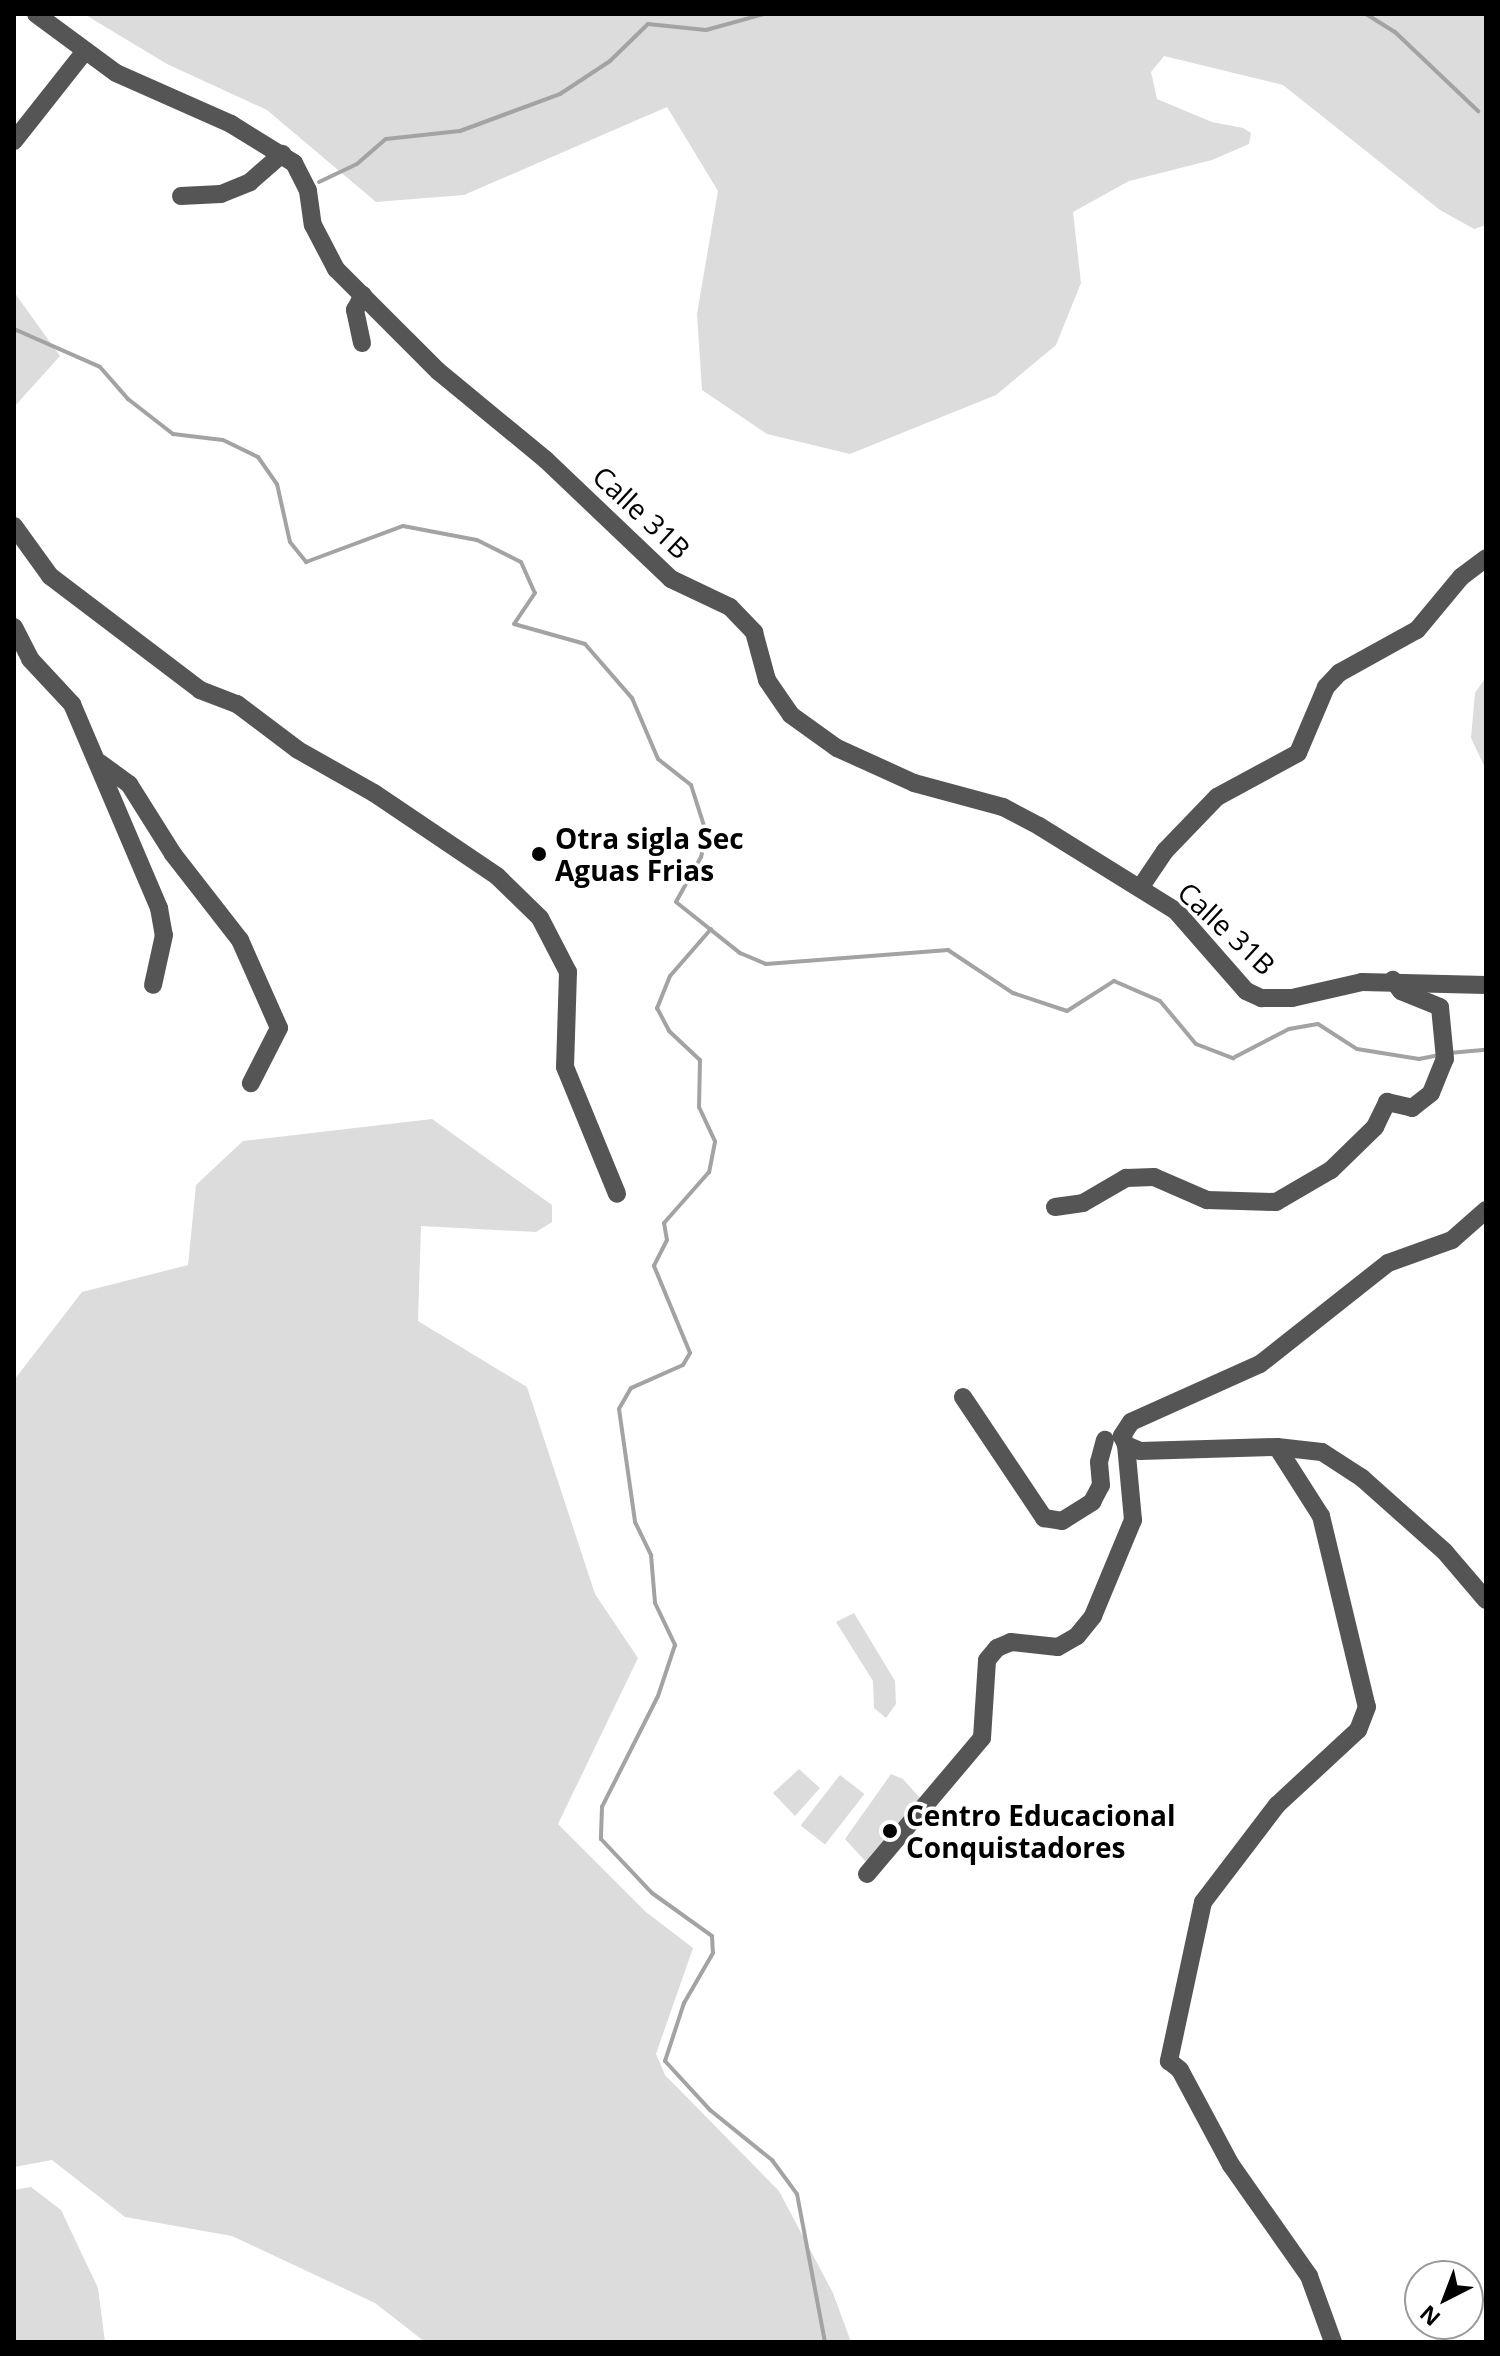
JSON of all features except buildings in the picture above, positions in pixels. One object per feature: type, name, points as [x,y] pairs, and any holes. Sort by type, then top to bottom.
[{"type":"street","name":"Calle 31B","points":[[36,14],[85,51],[148,90],[231,124],[294,163],[308,191],[325,254],[363,295],[438,371],[546,460],[671,579],[730,607],[754,632],[767,680],[791,715],[837,748],[914,783],[1003,807],[1176,911],[1246,991],[1261,998],[1292,998],[1339,983],[1393,980],[1486,985]]},
{"type":"street","points":[[14,141],[85,51]]},
{"type":"street","points":[[181,196],[221,194],[250,182],[282,154]]},
{"type":"street","points":[[362,343],[355,310],[363,295]]},
{"type":"street","points":[[14,526],[50,576],[200,690],[237,704],[291,746],[374,793],[473,859],[540,918],[568,972],[565,1067],[617,1194]]},
{"type":"street","points":[[1140,888],[1165,851],[1217,797],[1298,753],[1326,687],[1339,673],[1417,630],[1461,577],[1486,558]]},
{"type":"street","points":[[14,627],[30,659],[72,704],[100,763],[159,908],[164,935],[153,985]]},
{"type":"street","points":[[100,763],[129,784],[173,854],[240,940],[279,1028],[251,1083]]},
{"type":"street","points":[[1055,1207],[1083,1203],[1126,1178],[1154,1177],[1207,1200],[1276,1202],[1331,1170],[1375,1127],[1387,1102],[1412,1108],[1431,1093],[1445,1059],[1440,1007],[1401,991],[1393,980]]},
{"type":"street","points":[[867,1874],[982,1738],[987,1660],[997,1648],[1011,1642],[1058,1647],[1077,1636],[1093,1616],[1133,1520],[1126,1445],[1122,1436],[1131,1422],[1260,1364],[1388,1263],[1452,1240],[1486,1210]]},
{"type":"street","points":[[963,1397],[1044,1518],[1062,1521],[1092,1502],[1101,1485],[1099,1462],[1105,1440]]},
{"type":"street","points":[[1126,1445],[1140,1451],[1277,1447],[1322,1452],[1362,1478],[1445,1552],[1486,1600]]},
{"type":"street","points":[[1277,1447],[1321,1516],[1367,1707],[1358,1730],[1277,1805],[1203,1902],[1169,2061],[1180,2070],[1231,2165],[1309,2276],[1333,2342]]},
{"type":"shaded area","points":[[84,14],[1486,14],[1486,225],[1474,229],[1440,210],[1283,85],[1164,56],[1151,72],[1157,99],[1212,122],[1243,128],[1251,133],[1249,144],[1212,160],[1129,181],[1073,212],[1081,283],[1056,345],[996,395],[850,454],[767,434],[702,390],[697,314],[718,191],[667,107],[464,195],[376,202],[267,110],[167,64]]},
{"type":"shaded area","points":[[14,292],[60,356],[14,407]]},
{"type":"shaded area","points":[[1486,677],[1486,770],[1471,738],[1475,693]]},
{"type":"shaded area","points":[[432,1119],[552,1205],[552,1222],[536,1232],[421,1226],[418,1321],[527,1387],[595,1594],[638,1658],[558,1824],[646,1912],[693,1948],[656,2054],[665,2075],[779,2191],[833,2293],[851,2342],[425,2342],[375,2303],[232,2236],[125,2217],[52,2160],[14,2167],[14,1380],[82,1292],[188,1265],[196,1185],[243,1141]]},
{"type":"shaded area","points":[[854,1613],[895,1681],[896,1704],[886,1718],[874,1708],[873,1681],[836,1622]]},
{"type":"shaded area","points":[[799,1769],[820,1788],[795,1816],[773,1793]]},
{"type":"shaded area","points":[[891,1774],[903,1779],[920,1798],[868,1864],[845,1839]]},
{"type":"shaded area","points":[[840,1775],[864,1794],[825,1845],[801,1825]]},
{"type":"shaded area","points":[[31,2187],[61,2210],[98,2288],[105,2342],[14,2342],[14,2190]]},
{"type":"waterway","points":[[319,182],[357,164],[386,139],[460,131],[560,94],[610,61],[648,24],[706,30],[764,14]]},
{"type":"waterway","points":[[1366,14],[1395,32],[1478,111]]},
{"type":"waterway","points":[[14,329],[100,367],[128,399],[173,434],[223,440],[258,457],[277,484],[290,542],[306,562],[403,526],[477,540],[521,562],[535,593],[514,624],[585,644],[632,698],[658,759],[691,785],[706,832],[701,857],[676,902],[740,953],[766,964],[948,950],[1013,993],[1067,1011],[1114,981],[1160,1001],[1196,1044],[1233,1058],[1289,1029],[1318,1024],[1357,1049],[1419,1059],[1440,1055]]},
{"type":"waterway","points":[[711,929],[670,976],[657,1008],[669,1031],[700,1060],[699,1107],[715,1142],[709,1172],[664,1223],[667,1240],[654,1266],[690,1353],[683,1365],[631,1388],[619,1409],[635,1522],[651,1555],[655,1603],[675,1645],[658,1696],[602,1807],[601,1839],[652,1893],[712,1936],[713,1953],[684,2003],[665,2061],[710,2110],[772,2160],[797,2194],[825,2342]]},
{"type":"waterway","points":[[1449,1053],[1486,1050]]},
{"type":"place","name":"Otra sigla Sec Aguas Frias","points":[[539,854]]},
{"type":"place","name":"Centro Educacional Conquistadores","points":[[890,1831]]}]
